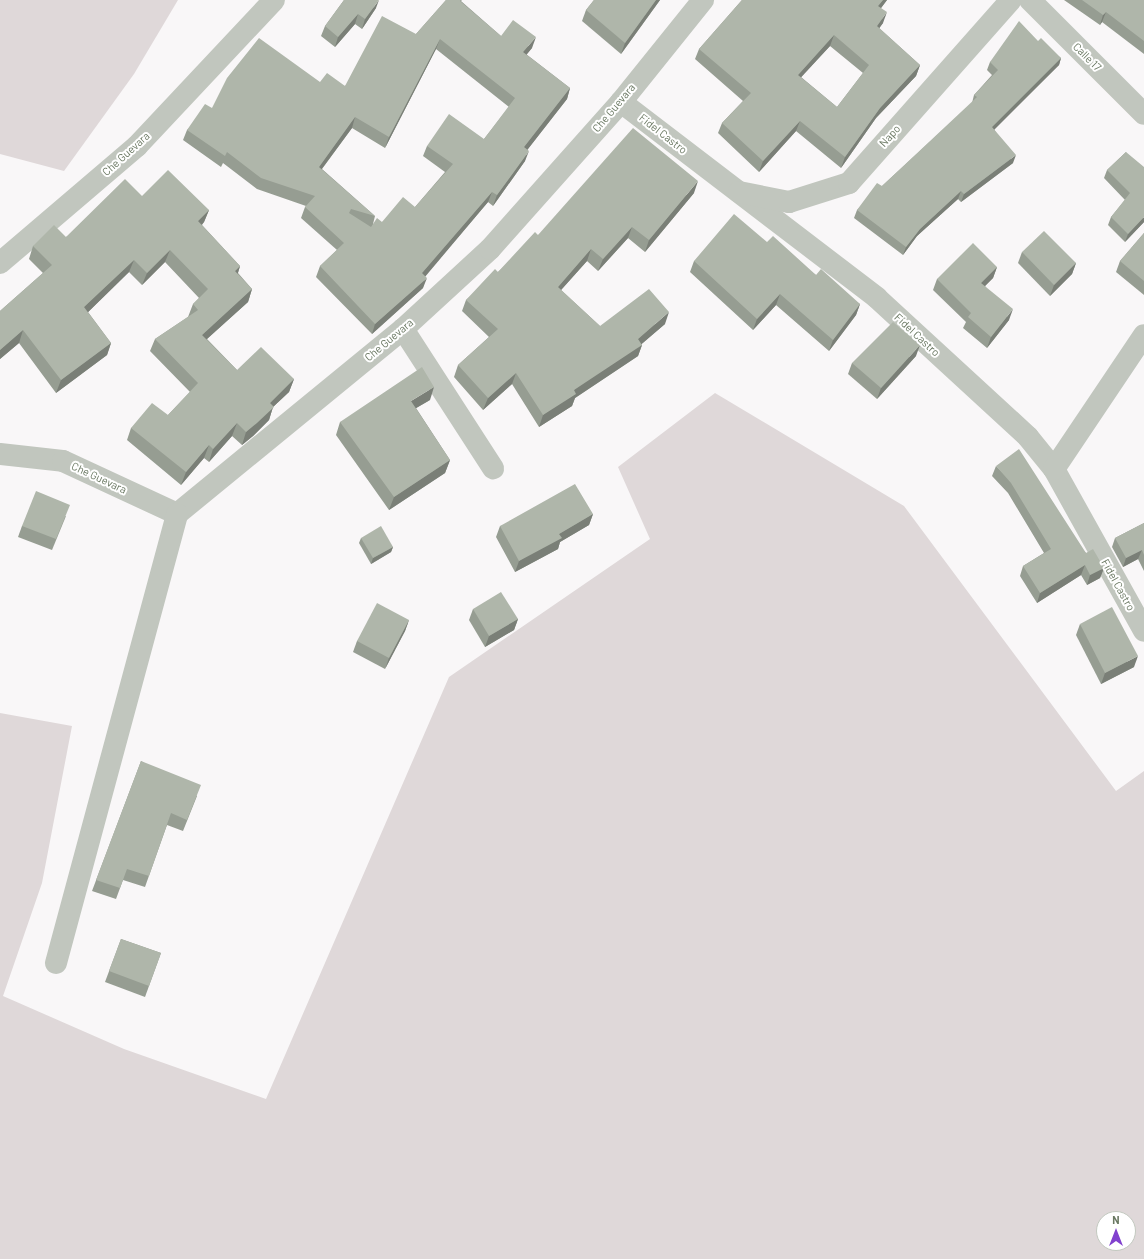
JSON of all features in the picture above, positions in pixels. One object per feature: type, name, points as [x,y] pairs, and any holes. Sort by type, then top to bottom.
[{"type":"street","name":"Che Guevara","points":[[0,263],[137,146],[274,0]]},
{"type":"street","name":"Che Guevara","points":[[0,454],[63,461],[178,514],[403,329],[490,249],[621,102],[703,0]]},
{"type":"street","name":"Napo","points":[[734,191],[789,202],[849,183],[1011,0]]},
{"type":"street","name":"Calle 17","points":[[1030,0],[1144,114]]},
{"type":"street","name":"Fidel Castro","points":[[621,102],[734,191],[877,298],[1028,438],[1054,469],[1144,631]]},
{"type":"street","points":[[403,329],[493,468]]},
{"type":"street","points":[[1054,469],[1144,334]]},
{"type":"street","points":[[56,963],[178,514]]},
{"type":"shaded area","points":[[0,0],[178,0],[134,74],[64,171],[0,154]]},
{"type":"shaded area","points":[[715,393],[904,506],[1116,791],[1144,771],[1144,1259],[0,1259],[0,713],[72,726],[42,883],[3,996],[124,1049],[266,1099],[449,677],[650,539],[618,467]]},
{"type":"building","points":[[344,0],[379,0],[365,19],[358,14],[338,37],[325,26]]},
{"type":"building","points":[[446,0],[461,0],[460,1],[501,36],[513,20],[536,37],[523,52],[570,88],[524,147],[529,151],[497,195],[492,192],[422,273],[427,278],[375,324],[320,266],[344,243],[305,207],[315,196],[261,178],[227,152],[225,156],[187,130],[205,104],[212,108],[227,78],[259,38],[320,82],[327,73],[345,86],[382,16],[416,34]],"holes":[[[440,39],[515,98],[484,139],[449,114],[427,146],[453,164],[415,207],[403,197],[382,222],[377,218],[371,227],[349,213],[351,209],[375,216],[319,167],[355,117],[389,137]]]},
{"type":"building","points":[[594,0],[656,0],[625,43],[586,10]]},
{"type":"building","points":[[742,0],[883,0],[878,6],[887,12],[877,26],[920,65],[880,108],[845,157],[800,121],[763,161],[722,123],[751,93],[699,49]],"holes":[[[834,35],[869,65],[837,107],[798,75]]]},
{"type":"building","points":[[1082,0],[1144,0],[1144,41],[1106,12],[1103,15]]},
{"type":"building","points":[[1019,21],[1038,41],[1041,38],[1061,58],[992,127],[1016,155],[964,194],[961,191],[920,229],[906,247],[857,210],[877,183],[882,186],[977,97],[974,95],[998,70],[990,62]]},
{"type":"building","points":[[633,128],[698,181],[649,240],[632,227],[603,259],[591,249],[558,287],[600,326],[649,289],[669,312],[638,339],[642,345],[574,390],[576,394],[543,415],[516,373],[488,398],[458,365],[498,329],[466,300],[495,269],[498,272],[535,232],[538,235]]},
{"type":"building","points":[[1126,152],[1144,167],[1144,217],[1128,234],[1111,217],[1130,193],[1107,170]]},
{"type":"building","points":[[168,170],[209,210],[198,221],[240,266],[235,271],[252,289],[202,335],[237,370],[261,347],[294,379],[270,403],[274,407],[257,423],[246,432],[237,423],[213,449],[209,445],[186,472],[131,428],[152,403],[168,415],[198,383],[155,339],[198,310],[193,304],[208,289],[170,250],[147,273],[134,260],[84,307],[111,343],[61,380],[23,330],[0,350],[0,311],[52,265],[33,246],[54,225],[66,237],[125,179],[142,196]]},
{"type":"building","points":[[734,214],[767,242],[773,236],[816,275],[821,269],[860,304],[833,340],[780,294],[757,319],[694,261]]},
{"type":"building","points":[[1044,231],[1076,263],[1054,285],[1022,252]]},
{"type":"building","points":[[1144,233],[1144,281],[1120,261]]},
{"type":"building","points":[[973,243],[997,267],[981,283],[1013,309],[991,337],[968,317],[971,313],[937,279]]},
{"type":"building","points":[[893,322],[920,345],[881,388],[852,363]]},
{"type":"building","points":[[422,367],[434,387],[411,401],[450,460],[394,497],[340,422]]},
{"type":"building","points":[[1019,449],[1086,553],[1093,549],[1104,568],[1090,575],[1085,565],[1040,593],[1023,566],[1051,549],[1011,483],[996,466]]},
{"type":"building","points":[[575,484],[593,514],[559,534],[562,538],[519,561],[500,526]]},
{"type":"building","points":[[36,491],[70,505],[56,539],[22,526]]},
{"type":"building","points":[[1144,523],[1144,555],[1142,550],[1126,558],[1115,538]]},
{"type":"building","points":[[381,526],[393,547],[373,558],[361,538]]},
{"type":"building","points":[[501,592],[518,619],[489,636],[473,609]]},
{"type":"building","points":[[377,603],[409,620],[389,658],[357,641]]},
{"type":"building","points":[[1112,607],[1138,656],[1105,673],[1080,624]]},
{"type":"building","points":[[141,761],[201,785],[187,820],[171,813],[149,876],[127,869],[120,888],[96,880]]},
{"type":"building","points":[[121,939],[161,953],[149,986],[109,971]]}]
